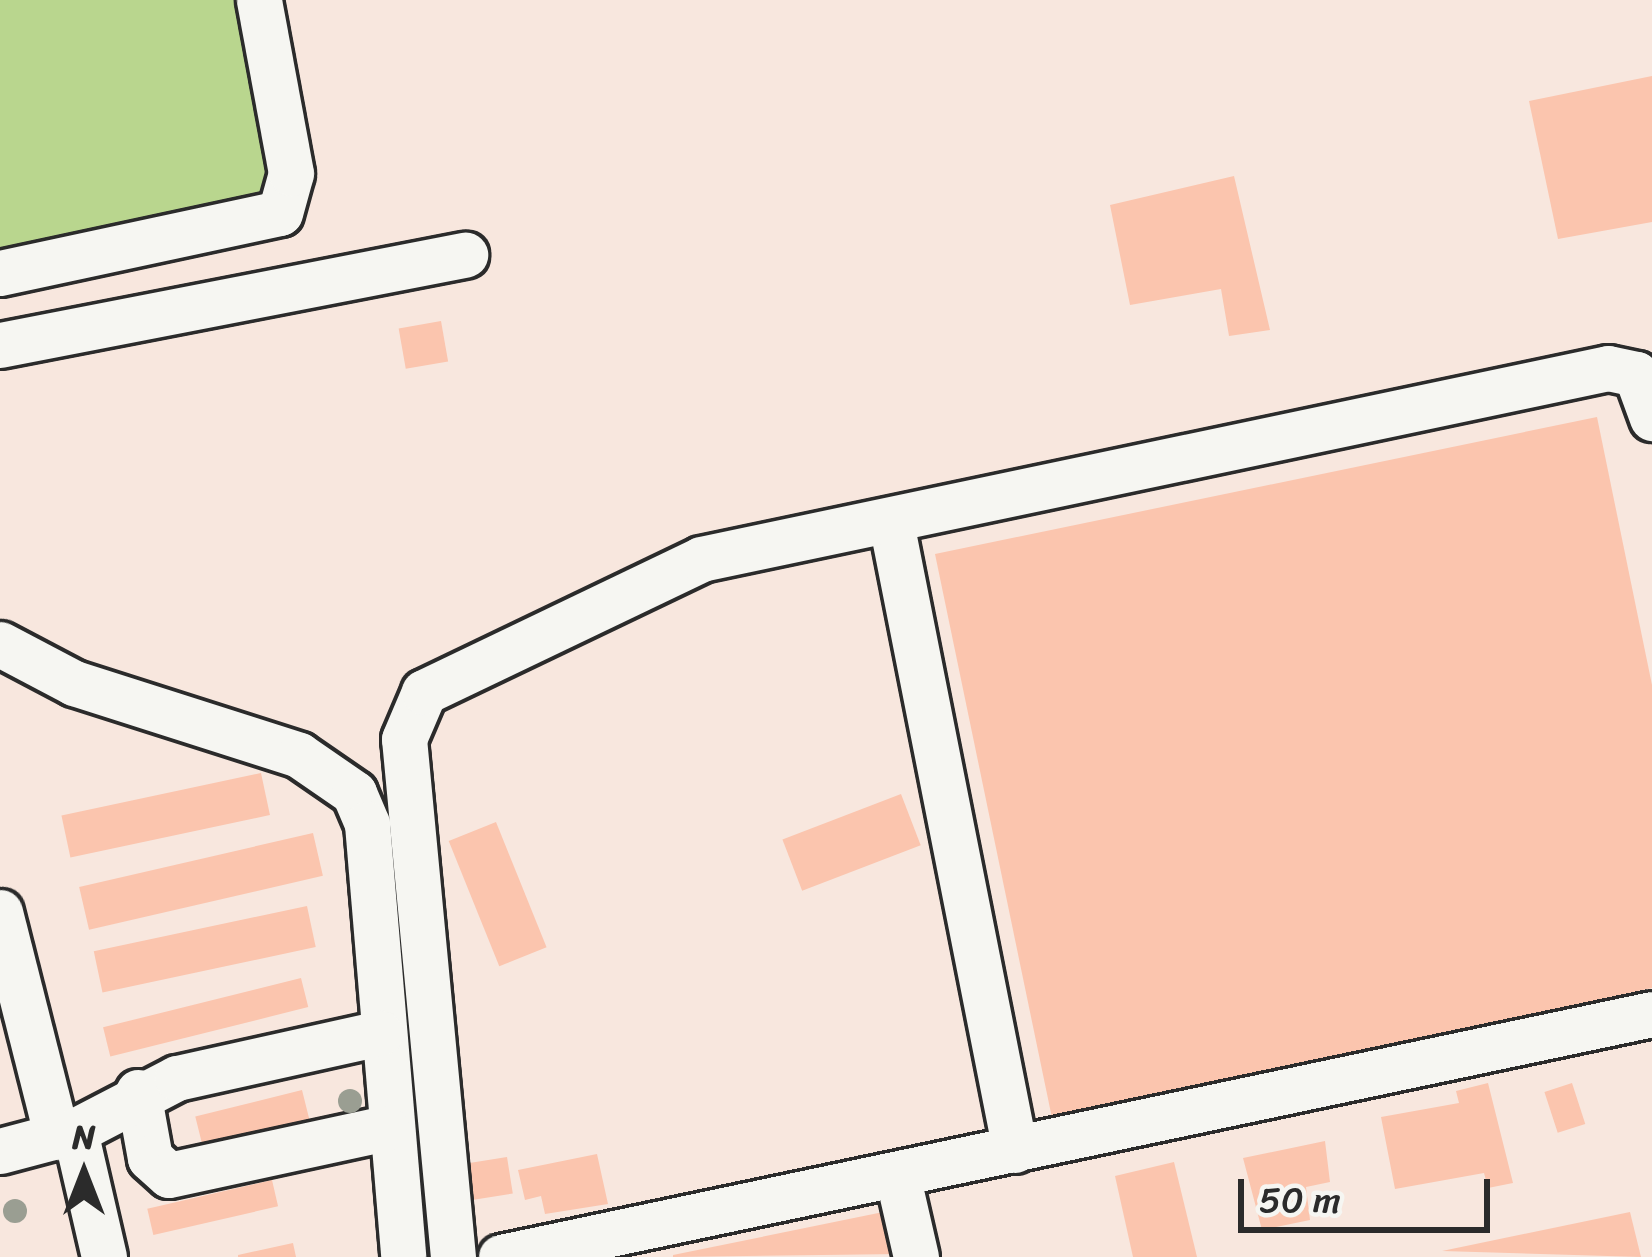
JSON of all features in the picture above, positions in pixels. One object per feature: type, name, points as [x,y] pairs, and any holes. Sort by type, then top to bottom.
[{"type":"street","points":[[0,273],[280,213],[291,172],[259,0]]},
{"type":"street","points":[[0,345],[465,255]]},
{"type":"street","points":[[454,1256],[404,739],[411,710],[424,692],[701,559],[1608,368],[1636,374],[1652,418]]},
{"type":"street","points":[[891,522],[1015,1150]]},
{"type":"street","points":[[0,644],[94,691],[299,755],[355,793],[367,824],[386,1128],[404,1257]]},
{"type":"street","points":[[0,912],[104,1257]]},
{"type":"street","points":[[501,1257],[1652,1014]]},
{"type":"street","points":[[72,1148],[138,1092],[380,1033]]},
{"type":"street","points":[[138,1092],[150,1158]]},
{"type":"street","points":[[0,1151],[72,1148],[150,1158],[169,1175],[386,1128]]},
{"type":"street","points":[[897,1174],[916,1257]]},
{"type":"shaded area","points":[[0,0],[1652,0],[1652,1257],[0,1257]]},
{"type":"green space","points":[[0,0],[238,0],[269,182],[257,198],[0,253]]},
{"type":"building","points":[[1652,76],[1652,222],[1558,239],[1529,101]]},
{"type":"building","points":[[1234,176],[1270,330],[1229,336],[1221,289],[1130,305],[1110,205]]},
{"type":"building","points":[[441,321],[448,361],[406,369],[399,328]]},
{"type":"building","points":[[1597,417],[1652,685],[1652,988],[1052,1118],[935,554]]},
{"type":"building","points":[[261,773],[270,815],[70,857],[61,815]]},
{"type":"building","points":[[901,794],[921,845],[802,891],[782,840]]},
{"type":"building","points":[[496,822],[547,947],[499,966],[449,841]]},
{"type":"building","points":[[313,833],[323,876],[89,930],[79,887]]},
{"type":"building","points":[[307,906],[316,947],[102,992],[94,951]]},
{"type":"building","points":[[301,978],[308,1007],[110,1056],[103,1027]]},
{"type":"building","points":[[1488,1083],[1513,1183],[1488,1188],[1484,1173],[1395,1189],[1381,1117],[1459,1103],[1456,1091]]},
{"type":"building","points":[[1572,1083],[1585,1124],[1558,1133],[1544,1092]]},
{"type":"building","points":[[302,1090],[313,1133],[206,1159],[195,1117]]},
{"type":"building","points":[[1325,1141],[1330,1182],[1306,1187],[1310,1220],[1262,1230],[1243,1158]]},
{"type":"building","points":[[597,1154],[608,1204],[545,1214],[541,1196],[525,1200],[518,1170]]},
{"type":"building","points":[[507,1157],[513,1194],[456,1202],[451,1166]]},
{"type":"building","points":[[1174,1162],[1197,1257],[1133,1257],[1115,1176]]},
{"type":"building","points":[[272,1180],[278,1206],[153,1235],[147,1209]]},
{"type":"building","points":[[893,1210],[902,1254],[673,1257],[673,1255]]},
{"type":"building","points":[[1630,1212],[1641,1257],[1442,1251]]},
{"type":"building","points":[[293,1243],[296,1257],[238,1257],[238,1255]]}]
